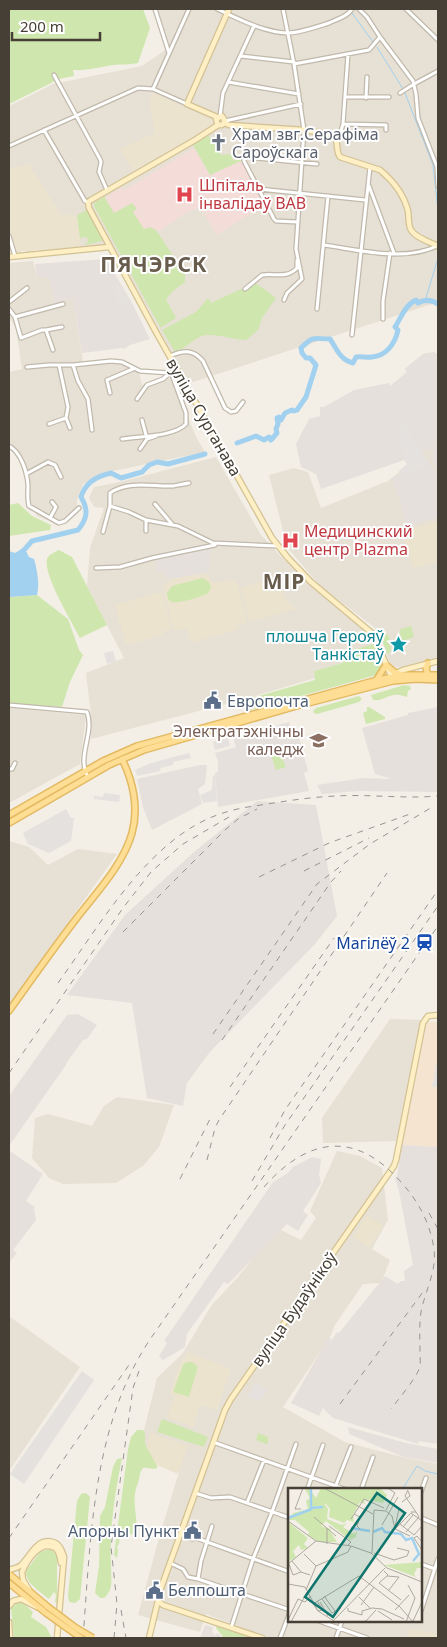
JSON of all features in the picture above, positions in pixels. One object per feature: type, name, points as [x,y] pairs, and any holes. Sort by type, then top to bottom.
[{"type":"main road","points":[[228,11],[187,104],[219,117],[216,121],[229,125],[304,130],[335,136],[337,152],[340,157],[380,170],[397,188],[406,204],[410,228],[413,232],[438,245]]},
{"type":"main road","points":[[88,202],[222,123]]},
{"type":"main road","name":"вуліца Сурганава","points":[[88,202],[89,208],[109,246],[269,533],[278,546],[311,582],[373,634],[386,665]]},
{"type":"main road","points":[[9,257],[109,246]]},
{"type":"main road","points":[[9,823],[120,756],[394,677],[438,660]]},
{"type":"main road","points":[[428,663],[426,668],[428,677]]},
{"type":"main road","points":[[377,680],[386,665],[394,677]]},
{"type":"main road","points":[[9,816],[85,771],[146,743],[377,680],[403,675],[428,677],[438,680]]},
{"type":"main road","points":[[394,677],[428,677],[438,675]]},
{"type":"main road","points":[[9,1011],[106,880],[128,843],[132,832],[134,803],[130,780],[120,756]]},
{"type":"main road","name":"вуліца Будаўнікоў","points":[[149,1638],[170,1563],[230,1400],[394,1166],[407,1096],[425,1018],[431,1015],[438,1015]]},
{"type":"main road","points":[[9,1570],[21,1565],[45,1541],[58,1545],[62,1550],[64,1557],[57,1638]]},
{"type":"main road","points":[[30,1591],[23,1580],[22,1572],[37,1550],[42,1547],[50,1546],[58,1552],[61,1577]]},
{"type":"main road","points":[[9,1574],[48,1607],[93,1638]]},
{"type":"main road","points":[[9,1583],[39,1608],[81,1638]]},
{"type":"main road","points":[[9,1606],[13,1601],[21,1599],[39,1608]]},
{"type":"main road","points":[[158,1601],[163,1605],[262,1638]]},
{"type":"main road","points":[[9,1622],[10,1638]]},
{"type":"street","points":[[155,9],[169,53]]},
{"type":"street","points":[[153,89],[189,9]]},
{"type":"street","points":[[217,9],[228,11],[254,26],[287,33],[319,27],[343,17],[352,9]]},
{"type":"street","points":[[245,290],[262,275],[292,273],[297,268],[304,130],[294,63],[283,9]]},
{"type":"street","points":[[360,9],[414,84],[418,118],[437,167],[438,186]]},
{"type":"street","points":[[406,9],[438,40]]},
{"type":"street","points":[[219,117],[220,106],[228,82],[254,26]]},
{"type":"street","points":[[241,56],[294,63],[369,50],[380,37]]},
{"type":"street","points":[[335,136],[341,131],[343,124],[348,54]]},
{"type":"street","points":[[400,94],[438,71]]},
{"type":"street","points":[[54,75],[100,159],[99,172],[107,190]]},
{"type":"street","points":[[366,98],[367,77]]},
{"type":"street","points":[[228,82],[299,94]]},
{"type":"street","points":[[9,146],[138,88],[153,89],[187,104]]},
{"type":"street","points":[[346,97],[389,97]]},
{"type":"street","points":[[222,123],[300,104]]},
{"type":"street","points":[[343,124],[386,125],[386,130]]},
{"type":"street","name":"вуліца Сурганава","points":[[44,130],[88,202]]},
{"type":"street","points":[[298,222],[276,221],[244,158],[317,164]]},
{"type":"street","points":[[352,335],[370,167]]},
{"type":"street","points":[[368,184],[392,253],[383,301],[383,319]]},
{"type":"street","points":[[259,189],[365,200]]},
{"type":"street","points":[[317,309],[328,196]]},
{"type":"street","points":[[9,236],[15,256]]},
{"type":"street","points":[[324,245],[415,254],[438,245]]},
{"type":"street","points":[[284,300],[287,293],[302,279],[297,255]]},
{"type":"street","points":[[9,302],[27,288]]},
{"type":"street","points":[[15,318],[63,304]]},
{"type":"street","points":[[9,309],[15,318],[21,338],[42,330],[62,327]]},
{"type":"street","points":[[46,330],[53,350]]},
{"type":"street","points":[[170,356],[187,352],[198,354],[228,411],[236,411],[243,402]]},
{"type":"street","points":[[27,367],[111,361],[122,362],[140,371],[171,372]]},
{"type":"street","points":[[59,365],[68,407],[66,418],[70,428]]},
{"type":"street","points":[[73,365],[78,381],[88,399],[92,430]]},
{"type":"street","points":[[110,394],[107,380],[133,369]]},
{"type":"street","points":[[138,399],[147,384],[164,379],[177,369]]},
{"type":"street","name":"вуліца Сурганава","points":[[122,439],[163,434],[181,429],[186,424],[187,420],[182,402],[171,372]]},
{"type":"street","points":[[50,424],[66,418]]},
{"type":"street","points":[[142,420],[146,435]]},
{"type":"street","points":[[140,449],[147,439],[163,434]]},
{"type":"street","points":[[9,446],[15,450],[26,474],[29,506],[59,523],[62,523],[79,508]]},
{"type":"street","points":[[26,474],[48,462],[55,465],[61,477]]},
{"type":"street","points":[[103,532],[110,506],[110,494],[118,489],[135,486],[172,486],[189,483]]},
{"type":"street","points":[[50,518],[56,507],[52,502]]},
{"type":"street","points":[[155,504],[172,524]]},
{"type":"street","points":[[110,506],[146,520],[172,524],[213,544],[278,546]]},
{"type":"street","points":[[146,520],[146,531]]},
{"type":"street","points":[[96,568],[120,567],[218,544]]},
{"type":"street","points":[[9,705],[87,712],[89,721],[83,764],[88,777]]},
{"type":"street","points":[[9,769],[12,769],[15,763]]},
{"type":"street","points":[[213,1442],[312,1477],[335,1488],[350,1446]]},
{"type":"street","points":[[231,1628],[296,1444]]},
{"type":"street","points":[[309,1488],[323,1445]]},
{"type":"street","points":[[362,1488],[373,1458]]},
{"type":"street","points":[[247,1503],[264,1460]]},
{"type":"street","points":[[422,1489],[426,1478]]},
{"type":"street","points":[[195,1492],[211,1498],[230,1497],[288,1517]]},
{"type":"street","points":[[422,1518],[438,1525]]},
{"type":"street","points":[[198,1579],[206,1542],[212,1526]]},
{"type":"street","points":[[180,1534],[288,1571]]},
{"type":"street","points":[[422,1608],[438,1559]]},
{"type":"street","points":[[170,1563],[183,1569],[188,1577],[288,1610]]},
{"type":"street","points":[[422,1564],[435,1569]]},
{"type":"street","points":[[280,1638],[288,1616]]},
{"type":"street","points":[[322,1622],[367,1638]]},
{"type":"street","points":[[336,1638],[342,1622]]},
{"type":"shaded area","points":[[153,9],[438,9],[438,302],[190,383],[112,244],[9,252],[9,106],[53,84],[142,66],[168,48]]},
{"type":"shaded area","points":[[154,93],[212,120],[214,125],[133,171],[120,149],[155,133],[150,107],[151,94]]},
{"type":"shaded area","name":"Шпіталь інвалідаў ВАВ","points":[[194,148],[210,175],[243,160],[264,205],[217,235],[200,207],[184,214],[159,231],[152,230],[144,235],[127,206],[114,213],[105,198],[122,187],[124,190]]},
{"type":"shaded area","points":[[29,164],[61,215],[77,215],[81,245],[78,247],[39,251],[36,248],[33,252],[26,252],[24,250],[21,253],[15,253],[9,231],[9,169]]},
{"type":"shaded area","points":[[106,259],[131,301],[150,339],[130,345],[124,349],[82,353],[73,299],[55,303],[49,277],[37,278],[35,264]]},
{"type":"shaded area","points":[[33,261],[37,277],[49,277],[55,302],[73,299],[83,361],[118,359],[138,369],[142,385],[171,377],[196,437],[205,452],[113,471],[83,484],[77,500],[77,514],[59,525],[37,516],[30,503],[30,475],[15,449],[9,445],[9,372],[22,369],[16,328],[9,317],[9,263]]},
{"type":"shaded area","points":[[119,283],[129,301],[117,306],[114,286]]},
{"type":"shaded area","points":[[434,352],[438,355],[438,657],[395,668],[390,664],[381,638],[374,627],[320,586],[287,547],[269,475],[294,468],[308,472],[321,508],[388,481],[420,456],[390,387],[407,372],[405,369],[423,354]]},
{"type":"shaded area","points":[[434,352],[438,355],[438,471],[430,458],[434,455],[430,449],[421,452],[406,424],[404,460],[321,489],[316,474],[301,467],[296,444],[309,419],[320,416],[320,407],[324,407],[354,390],[389,383],[390,386],[407,372],[405,369],[423,354]]},
{"type":"shaded area","points":[[406,424],[421,452],[432,467],[399,474],[399,471],[407,464],[404,460],[397,426]]},
{"type":"shaded area","points":[[216,457],[261,535],[298,574],[362,629],[376,644],[342,653],[343,663],[314,671],[315,678],[245,699],[91,739],[91,715],[86,673],[124,658],[87,586],[90,548],[104,508],[94,507],[89,498],[94,487]]},
{"type":"shaded area","points":[[432,467],[438,471],[438,517],[406,526],[399,497],[391,478],[399,474]]},
{"type":"shaded area","points":[[438,521],[438,562],[413,568],[403,531]]},
{"type":"shaded area","points":[[210,549],[210,568],[204,573],[172,579],[166,578],[164,571],[158,572],[156,559]]},
{"type":"shaded area","points":[[204,573],[214,583],[231,580],[237,582],[247,622],[237,625],[238,629],[191,643],[186,627],[174,631],[164,586],[172,579]]},
{"type":"shaded area","points":[[272,578],[279,581],[286,600],[296,609],[249,622],[241,588]]},
{"type":"shaded area","points":[[162,592],[172,629],[162,632],[163,635],[126,645],[115,605]]},
{"type":"shaded area","points":[[113,651],[116,661],[107,664],[104,653]]},
{"type":"shaded area","points":[[438,707],[438,792],[358,791],[322,794],[317,785],[364,778],[392,779],[375,774],[362,728],[408,715],[408,713]]},
{"type":"shaded area","points":[[9,708],[86,715],[80,764],[9,803]]},
{"type":"shaded area","points":[[289,722],[291,730],[297,729],[308,771],[304,773],[309,791],[218,807],[215,773],[218,772],[218,761],[215,753],[236,747],[233,738]]},
{"type":"shaded area","points":[[228,738],[230,746],[215,750],[213,742]]},
{"type":"shaded area","points":[[189,753],[191,758],[173,762],[173,765],[160,768],[161,771],[137,776],[135,770],[151,763]]},
{"type":"shaded area","points":[[207,765],[205,784],[198,789],[202,804],[152,830],[143,807],[137,779]]},
{"type":"shaded area","points":[[215,775],[217,801],[203,803],[200,795],[212,790],[213,776]]},
{"type":"shaded area","points":[[104,793],[120,795],[119,802],[94,799],[94,796],[103,797]]},
{"type":"shaded area","points":[[257,801],[316,805],[337,916],[315,944],[209,1053],[187,1083],[183,1106],[147,1098],[132,1003],[67,995],[125,915],[194,852]]},
{"type":"shaded area","points":[[66,809],[71,818],[74,818],[71,841],[49,853],[28,844],[23,833]]},
{"type":"shaded area","points":[[9,841],[29,847],[48,865],[78,849],[117,854],[9,1005]]},
{"type":"shaded area","points":[[78,1014],[97,1025],[67,1062],[9,1146],[9,1096],[67,1015]]},
{"type":"shaded area","points":[[390,1019],[423,1020],[396,1141],[323,1143],[322,1118]]},
{"type":"shaded area","points":[[426,1022],[438,1022],[438,1147],[402,1145]]},
{"type":"shaded area","points":[[438,1054],[437,1087],[432,1087]]},
{"type":"shaded area","points":[[117,1097],[174,1105],[159,1147],[143,1166],[116,1183],[63,1184],[49,1178],[32,1158],[35,1118],[48,1114],[92,1126],[104,1106]]},
{"type":"shaded area","points":[[402,1145],[438,1147],[438,1444],[419,1441],[418,1444],[333,1418],[323,1408],[319,1416],[291,1403],[328,1338],[332,1339],[330,1343],[337,1332],[339,1333],[385,1276],[398,1284],[401,1281],[405,1281],[404,1271],[413,1265],[395,1178],[397,1176]]},
{"type":"shaded area","points":[[10,1151],[43,1174],[26,1201],[35,1207],[36,1220],[13,1250],[17,1253],[9,1263]]},
{"type":"shaded area","points":[[337,1151],[360,1156],[382,1168],[388,1220],[372,1249],[390,1260],[381,1283],[363,1284],[283,1407],[345,1442],[438,1464],[438,1638],[269,1638],[206,1614],[200,1632],[138,1615],[179,1472],[137,1458],[157,1378],[183,1353],[211,1306],[238,1277],[277,1228],[301,1240],[316,1218],[310,1211]]},
{"type":"shaded area","points":[[312,1157],[321,1159],[319,1175],[321,1183],[303,1211],[308,1215],[298,1231],[287,1224],[228,1284],[224,1282],[187,1334],[185,1347],[163,1360],[159,1356],[167,1343],[164,1341],[273,1182],[288,1173],[293,1167]]},
{"type":"shaded area","points":[[367,1215],[383,1226],[369,1248],[353,1236]]},
{"type":"shaded area","points":[[9,1316],[80,1367],[9,1471]]},
{"type":"shaded area","points":[[188,1352],[231,1369],[217,1410],[200,1405],[193,1427],[167,1417],[175,1396],[170,1394],[182,1360]]},
{"type":"shaded area","points":[[82,1371],[94,1380],[24,1484],[10,1474]]},
{"type":"shaded area","points":[[256,1383],[267,1390],[259,1402],[248,1396]]},
{"type":"shaded area","points":[[348,1427],[406,1443],[438,1449],[438,1463],[403,1457],[349,1434]]},
{"type":"shaded area","points":[[151,1433],[188,1446],[178,1474],[142,1459]]},
{"type":"shaded area","points":[[205,1625],[213,1627],[212,1632],[215,1635],[218,1633],[222,1638],[200,1638]]},
{"type":"shaded area","points":[[410,1629],[438,1634],[438,1638],[406,1638]]},
{"type":"green space","points":[[9,9],[143,9],[150,28],[138,63],[73,70],[74,76],[59,79],[9,104]]},
{"type":"green space","points":[[208,135],[221,155],[230,154],[234,161],[242,156],[243,160],[210,175],[193,145]]},
{"type":"green space","points":[[105,196],[114,213],[132,203],[137,209],[133,212],[144,229],[150,227],[156,230],[185,274],[185,282],[166,299],[176,318],[162,327],[160,327],[94,206],[94,203]]},
{"type":"green space","points":[[88,209],[106,240],[86,245],[85,243],[88,243],[87,237],[80,238],[77,215]]},
{"type":"green space","points":[[257,284],[276,298],[262,318],[258,330],[246,340],[207,335],[198,338],[175,352],[162,330],[196,312],[208,298],[211,303]]},
{"type":"green space","points":[[18,503],[32,516],[51,525],[50,530],[9,536],[9,505]]},
{"type":"green space","points":[[59,550],[72,557],[107,625],[80,638],[49,576],[47,559],[52,553]]},
{"type":"green space","points":[[202,578],[211,586],[208,593],[180,602],[173,602],[168,599],[167,593],[172,586]]},
{"type":"green space","points":[[37,595],[68,619],[79,650],[83,655],[70,682],[62,707],[9,703],[9,597]]},
{"type":"green space","points":[[411,626],[414,637],[403,641],[399,632],[401,629]]},
{"type":"green space","points":[[382,631],[389,636],[391,650],[388,655],[381,637]]},
{"type":"green space","points":[[375,644],[383,665],[380,674],[250,710],[243,708],[244,700],[315,680],[314,671],[343,663],[341,653]]},
{"type":"green space","points":[[404,685],[410,686],[411,689],[408,691],[407,697],[396,695],[373,700],[371,695]]},
{"type":"green space","points":[[359,696],[362,699],[359,702],[317,714],[313,711],[316,708]]},
{"type":"green space","points":[[367,707],[385,717],[385,719],[366,724],[363,713],[367,711]]},
{"type":"green space","points":[[280,752],[286,767],[276,770],[271,755]]},
{"type":"green space","points":[[187,1362],[192,1362],[198,1367],[189,1397],[173,1392],[183,1365]]},
{"type":"green space","points":[[162,1419],[208,1437],[204,1447],[157,1432]]},
{"type":"green space","points":[[137,1430],[143,1430],[145,1433],[145,1444],[157,1468],[143,1468],[141,1472],[135,1495],[137,1530],[133,1534],[120,1534],[117,1558],[114,1555],[128,1449],[131,1437]]},
{"type":"green space","points":[[258,1433],[268,1437],[268,1443],[256,1440]]},
{"type":"green space","points":[[122,1458],[112,1525],[111,1584],[107,1595],[104,1598],[100,1598],[95,1593],[99,1566],[100,1516],[105,1507],[113,1467],[117,1459]]},
{"type":"green space","points":[[86,1493],[90,1497],[80,1599],[75,1603],[69,1602],[68,1596],[77,1501],[81,1494]]},
{"type":"green space","points":[[50,1549],[56,1554],[57,1558],[57,1603],[55,1602],[56,1595],[54,1592],[49,1599],[34,1586],[26,1575],[26,1571],[40,1552]]},
{"type":"green space","points":[[17,1603],[23,1603],[33,1612],[31,1617],[46,1627],[52,1638],[14,1638],[11,1608]]},
{"type":"green space","points":[[217,1625],[252,1638],[224,1638],[216,1628]]},
{"type":"water","points":[[22,549],[26,551],[29,557],[34,559],[38,582],[37,595],[9,597],[9,551],[15,553]]},
{"type":"waterway","points":[[352,13],[373,42]]},
{"type":"waterway","points":[[377,47],[403,89]]},
{"type":"waterway","points":[[405,93],[433,165],[438,210]]},
{"type":"waterway","points":[[425,301],[438,258],[438,248]]},
{"type":"waterway","points":[[237,443],[256,436],[264,440],[269,437],[271,440],[277,433],[277,418],[279,417],[281,420],[285,413],[297,410],[306,397],[316,365],[302,353],[301,348],[309,341],[314,339],[330,339],[342,357],[353,363],[356,357],[377,356],[386,352],[395,340],[398,330],[395,327],[406,308],[412,302],[416,300],[418,303],[428,300],[438,304]]},
{"type":"waterway","points":[[9,562],[32,541],[78,530],[86,514],[81,497],[85,488],[96,478],[111,473],[121,478],[142,472],[149,465],[157,462],[168,464],[205,454]]},
{"type":"waterway","points":[[403,1488],[417,1466],[425,1471],[438,1474]]},
{"type":"railway","points":[[58,983],[128,886],[171,842],[194,826],[230,811],[298,799],[349,796],[438,796]]},
{"type":"railway","points":[[213,1034],[317,884],[370,844],[434,806]]},
{"type":"railway","points":[[123,932],[225,830],[238,819],[257,809]]},
{"type":"railway","points":[[259,877],[329,843],[410,814]]},
{"type":"railway","points":[[9,1073],[123,908],[151,872],[183,844],[229,817]]},
{"type":"railway","points":[[304,871],[369,838]]},
{"type":"railway","points":[[222,1040],[331,882],[341,871]]},
{"type":"railway","points":[[207,1160],[215,1128],[219,1120],[387,873]]},
{"type":"railway","points":[[270,1138],[285,1110],[438,890]]},
{"type":"railway","points":[[252,1181],[285,1125],[438,906]]},
{"type":"railway","points":[[83,1638],[92,1522],[98,1483],[117,1407],[131,1372],[151,1338],[438,926]]},
{"type":"railway","points":[[230,1087],[334,938]]},
{"type":"railway","points":[[180,1179],[210,1119]]},
{"type":"railway","points":[[264,1187],[281,1170],[298,1158],[315,1150],[332,1146],[349,1148],[366,1154],[384,1165],[401,1182],[418,1205],[427,1222],[432,1239],[434,1265],[421,1312],[420,1367],[411,1383],[391,1409]]},
{"type":"railway","points":[[429,1213],[438,1229]]},
{"type":"railway","points":[[340,1404],[423,1292]]},
{"type":"railway","points":[[9,1538],[131,1362]]},
{"type":"railway","points":[[114,1638],[117,1604],[111,1547],[133,1388],[139,1371]]},
{"type":"railway","points":[[121,1610],[126,1638]]},
{"type":"place","name":"Храм звг.Серафіма Сароўскага","points":[[218,143]]},
{"type":"place","name":"Шпіталь інвалідаў ВАВ","points":[[185,194]]},
{"type":"place","name":"Медицинский центр Plazma","points":[[290,540]]},
{"type":"place","name":"плошча Герояў Танкістаў","points":[[398,645]]},
{"type":"place","name":"Европочта","points":[[213,701]]},
{"type":"place","name":"Электратэхнічны каледж","points":[[318,740]]},
{"type":"place","name":"Магілёў 2","points":[[424,943]]},
{"type":"place","name":"Апорны Пункт","points":[[193,1531]]},
{"type":"place","name":"Белпошта","points":[[154,1590]]},
{"type":"district","name":"ПЯЧЭРСК","points":[[154,265]]},
{"type":"district","name":"МІР","points":[[284,582]]}]
